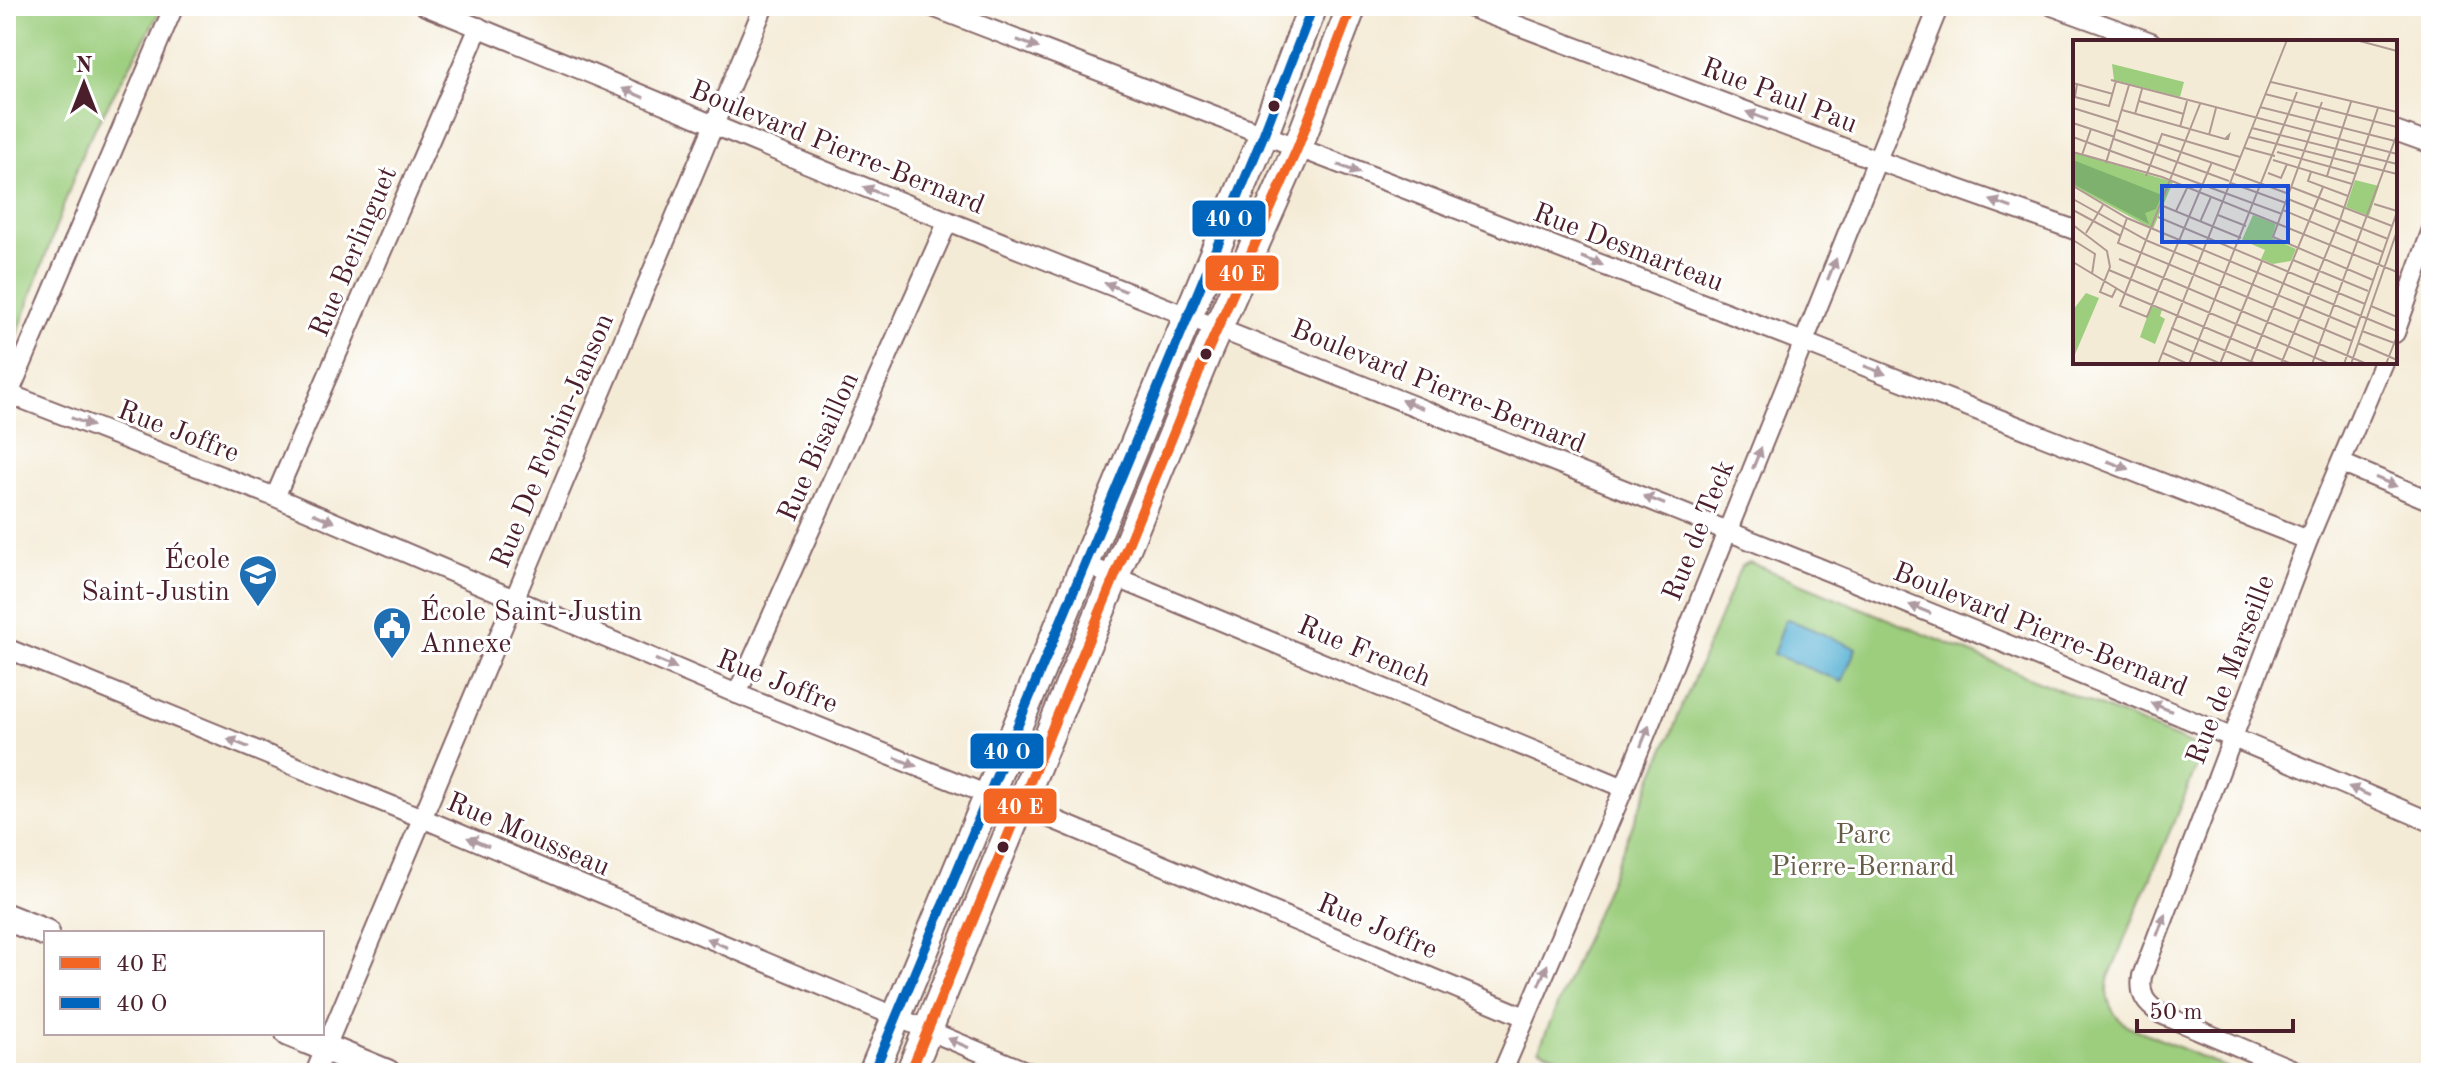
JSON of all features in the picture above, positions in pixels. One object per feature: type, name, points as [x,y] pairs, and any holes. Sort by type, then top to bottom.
[{"type":"main road","points":[[873,1073],[1263,136],[1313,6]]},
{"type":"main road","points":[[910,1073],[1218,328],[1297,149],[1352,6]]},
{"type":"street","points":[[8,398],[174,6]]},
{"type":"street","name":"Boulevard Pierre-Bernard","points":[[425,6],[948,221],[1728,530],[2233,737],[2431,822]]},
{"type":"street","name":"Rue De Forbin-Janson","points":[[315,1073],[764,6]]},
{"type":"street","name":"Rue Desmarteau","points":[[930,6],[2308,540]]},
{"type":"street","name":"Rue Paul Pau","points":[[1466,6],[1876,160],[2073,229]]},
{"type":"street","name":"Rue de Teck","points":[[1502,1073],[1624,788],[1939,6]]},
{"type":"street","points":[[2052,6],[2146,40]]},
{"type":"street","name":"Rue Berlinguet","points":[[275,497],[479,27]]},
{"type":"street","points":[[2397,132],[2431,144]]},
{"type":"street","name":"Rue Bisaillon","points":[[737,694],[948,221]]},
{"type":"street","points":[[2397,328],[2427,260],[2431,232]]},
{"type":"street","name":"Rue de Marseille","points":[[2301,1073],[2161,1014],[2143,999],[2140,988],[2308,540],[2382,364]]},
{"type":"street","name":"Rue Joffre","points":[[8,398],[275,497],[737,694],[1019,805],[1525,1017]]},
{"type":"street","points":[[2341,463],[2431,501]]},
{"type":"street","name":"Rue French","points":[[1084,564],[1624,788]]},
{"type":"street","name":"Rue Mousseau","points":[[6,648],[422,818],[1030,1073]]},
{"type":"street","points":[[6,917],[44,932]]},
{"type":"street","points":[[294,1035],[387,1073]]},
{"type":"green space","points":[[6,6],[163,6],[85,146],[6,366]]},
{"type":"green space","name":"Parc Pierre-Bernard","points":[[1749,562],[2201,748],[2202,754],[2109,977],[2108,997],[2112,1010],[2126,1025],[2239,1073],[1596,1073],[1539,1049],[1741,566]]},
{"type":"water","points":[[1788,619],[1856,648],[1842,682],[1773,654]]},
{"type":"transit line","points":[[873,1073],[1263,136],[1313,6]]},
{"type":"transit line","points":[[910,1073],[1208,350],[1297,149],[1352,6]]},
{"type":"place","name":"École Saint-Justin","points":[[258,608]]},
{"type":"place","name":"École Saint-Justin Annexe","points":[[392,660]]}]
